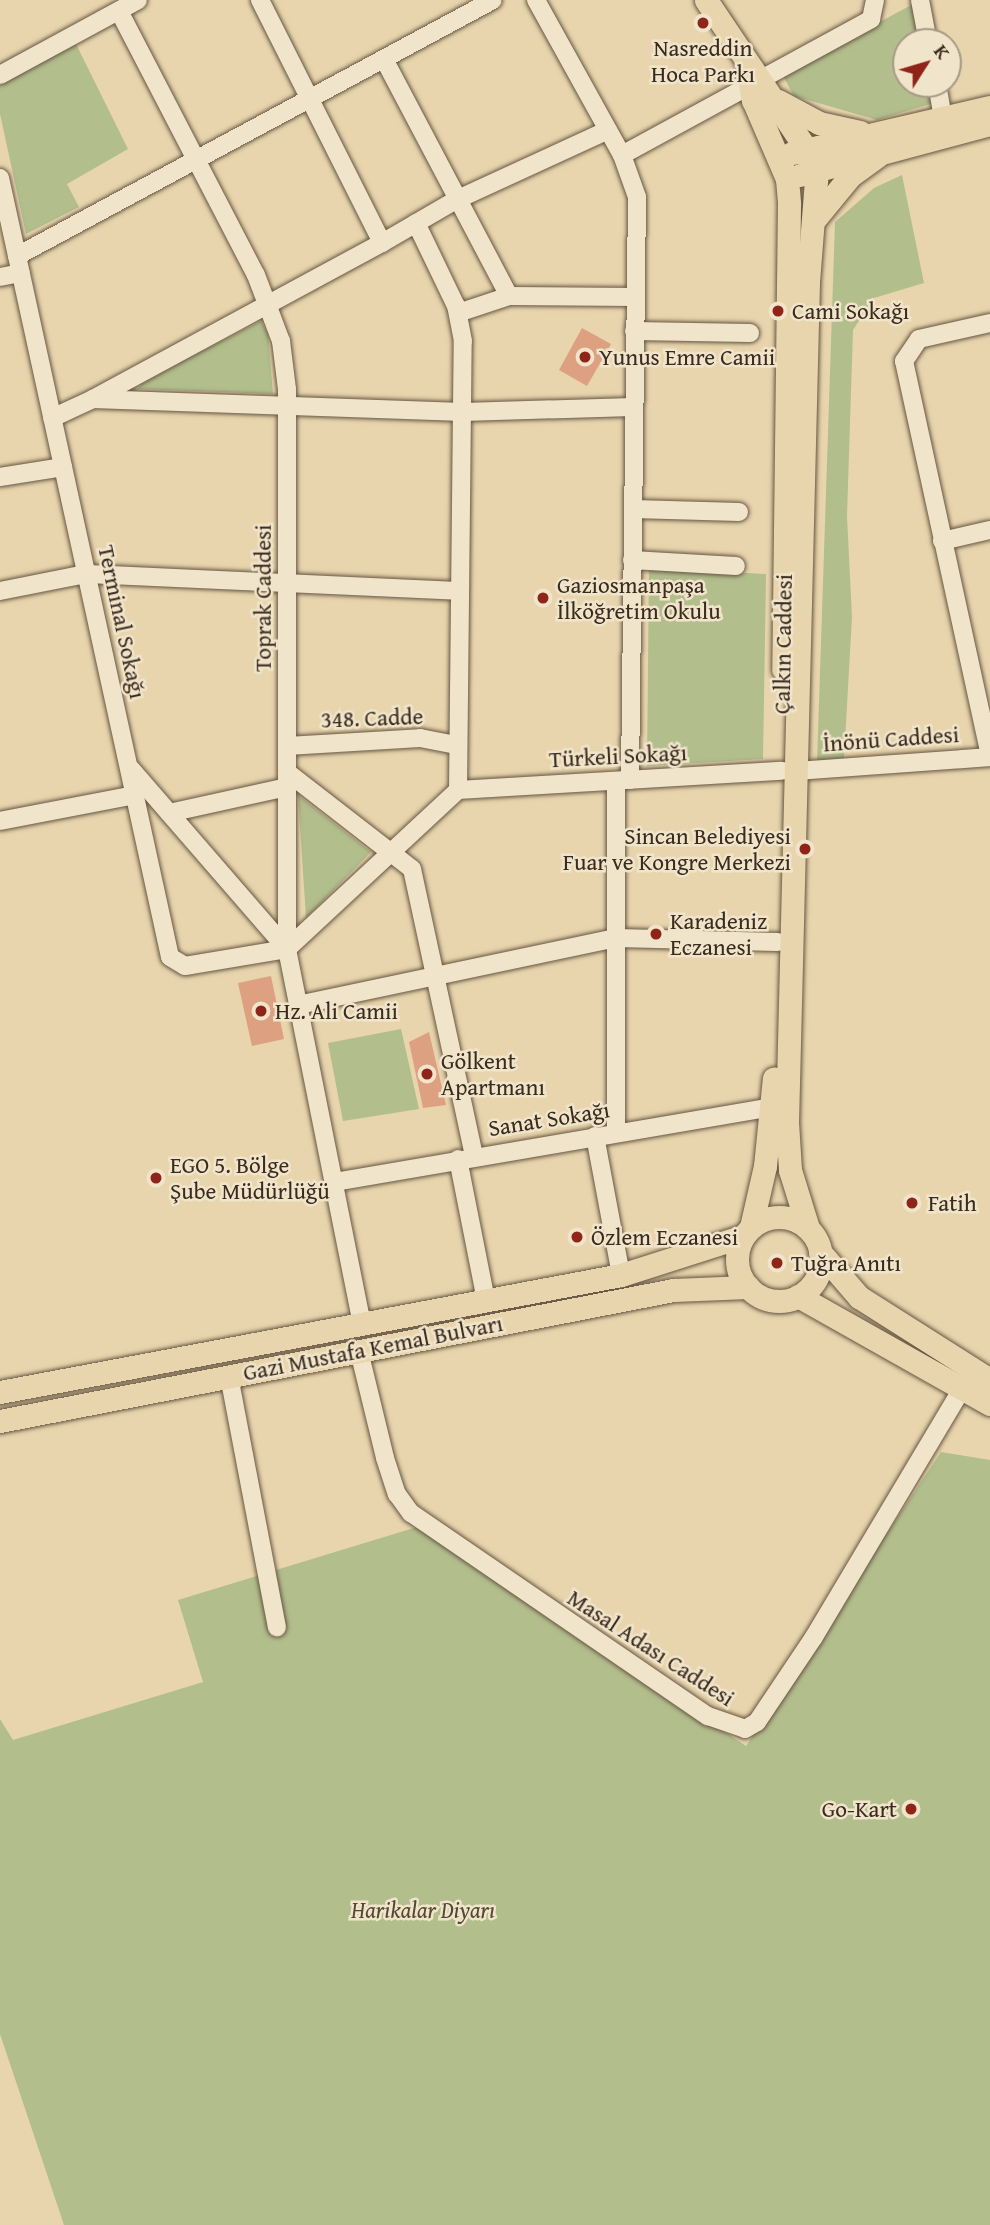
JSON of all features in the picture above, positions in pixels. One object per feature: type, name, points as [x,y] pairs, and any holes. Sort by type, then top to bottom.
[{"type":"main road","name":"Çalkın Caddesi","points":[[706,0],[752,78],[787,179],[787,1122],[790,1170],[808,1228]]},
{"type":"main road","name":"Çalkın Caddesi","points":[[752,78],[774,99],[819,123],[867,133]]},
{"type":"main road","name":"Çalkın Caddesi","points":[[747,1231],[772,1107],[808,282],[814,220],[810,160],[774,99]]},
{"type":"main road","points":[[787,179],[810,160],[867,133],[990,107]]},
{"type":"main road","points":[[779,156],[810,160],[990,124]]},
{"type":"main road","points":[[814,220],[850,176],[893,145]]},
{"type":"main road","points":[[820,1252],[816,1278],[798,1296],[773,1301],[748,1287],[737,1261],[747,1231],[785,1217],[808,1228],[820,1252],[859,1297],[990,1380]]},
{"type":"main road","name":"Gazi Mustafa Kemal Bulvarı","points":[[0,1392],[621,1275],[747,1231]]},
{"type":"main road","name":"Gazi Mustafa Kemal Bulvarı","points":[[0,1421],[673,1290],[748,1287]]},
{"type":"main road","points":[[798,1296],[990,1404]]},
{"type":"street","points":[[0,75],[138,0]]},
{"type":"street","points":[[260,0],[382,243]]},
{"type":"street","points":[[0,277],[196,159],[493,0]]},
{"type":"street","points":[[920,0],[925,28]]},
{"type":"street","points":[[538,1],[622,155],[637,197],[632,560],[616,938],[616,1133]]},
{"type":"street","points":[[622,155],[876,3]]},
{"type":"street","name":"Toprak Caddesi","points":[[118,11],[269,305],[284,352],[287,409],[287,949],[362,1324]]},
{"type":"street","points":[[384,59],[509,296]]},
{"type":"street","points":[[940,98],[943,117]]},
{"type":"street","points":[[52,418],[269,305],[456,200],[608,130]]},
{"type":"street","name":"Terminal Sokağı","points":[[0,178],[128,766],[176,964],[287,949]]},
{"type":"street","points":[[128,766],[287,949],[458,790],[463,412],[458,313],[416,223]]},
{"type":"street","points":[[458,313],[509,296],[635,297]]},
{"type":"street","points":[[990,323],[923,337],[910,346],[904,365],[990,756]]},
{"type":"street","points":[[634,331],[750,333]]},
{"type":"street","points":[[93,398],[287,409],[463,412],[633,407]]},
{"type":"street","points":[[0,477],[63,467]]},
{"type":"street","points":[[633,509],[739,512]]},
{"type":"street","points":[[942,541],[990,530]]},
{"type":"street","points":[[632,560],[736,566]]},
{"type":"street","points":[[0,591],[86,574],[460,591]]},
{"type":"street","name":"348. Cadde","points":[[287,746],[420,738],[457,745]]},
{"type":"street","name":"İnönü Caddesi","points":[[788,771],[990,756]]},
{"type":"street","name":"Türkeli Sokağı","points":[[458,790],[788,771]]},
{"type":"street","points":[[169,813],[287,780],[393,851],[416,880],[436,976],[486,1301]]},
{"type":"street","points":[[0,821],[135,795]]},
{"type":"street","points":[[299,1004],[616,938],[778,942]]},
{"type":"street","name":"Sanat Sokağı","points":[[334,1182],[772,1107]]},
{"type":"street","points":[[594,1136],[621,1275]]},
{"type":"street","name":"Masal Adası Caddesi","points":[[359,1351],[385,1458],[397,1494],[411,1513],[708,1716],[745,1729],[757,1722],[814,1637],[963,1387]]},
{"type":"street","points":[[229,1376],[277,1627]]},
{"type":"green space","points":[[917,2],[922,28],[892,28],[892,98],[936,98],[937,102],[877,120],[794,96],[782,74]]},
{"type":"green space","points":[[76,44],[128,149],[67,184],[79,207],[26,234],[0,114],[0,85]]},
{"type":"green space","points":[[902,175],[924,283],[874,298],[853,330],[847,516],[852,617],[844,758],[817,762],[835,222],[874,188]]},
{"type":"green space","points":[[261,321],[268,334],[273,394],[138,389],[143,381]]},
{"type":"green space","points":[[649,567],[766,574],[763,759],[647,766]]},
{"type":"green space","points":[[298,795],[371,852],[306,918]]},
{"type":"green space","points":[[401,1029],[419,1109],[343,1121],[328,1043]]},
{"type":"green space","name":"Harikalar Diyarı","points":[[941,1452],[990,1460],[990,2225],[64,2225],[0,2034],[0,1719],[13,1740],[203,1682],[178,1600],[417,1527],[746,1746]]},
{"type":"building","name":"Yunus Emre Camii","points":[[582,328],[611,344],[587,386],[559,370]]},
{"type":"building","name":"Hz. Ali Camii","points":[[271,976],[284,1039],[252,1046],[238,983]]},
{"type":"building","name":"Gölkent Apartmanı","points":[[429,1032],[446,1105],[423,1108],[409,1042]]},
{"type":"place","name":"Nasreddin Hoca Parkı","points":[[703,23]]},
{"type":"place","name":"Cami Sokağı","points":[[778,311]]},
{"type":"place","name":"Yunus Emre Camii","points":[[585,357]]},
{"type":"place","name":"Gaziosmanpaşa İlköğretim Okulu","points":[[543,598]]},
{"type":"place","name":"Sincan Belediyesi Fuar ve Kongre Merkezi","points":[[805,849]]},
{"type":"place","name":"Karadeniz Eczanesi","points":[[656,934]]},
{"type":"place","name":"Hz. Ali Camii","points":[[261,1011]]},
{"type":"place","name":"Gölkent Apartmanı","points":[[427,1074]]},
{"type":"place","name":"EGO 5. Bölge Şube Müdürlüğü","points":[[156,1178]]},
{"type":"place","name":"Fatih","points":[[912,1203]]},
{"type":"place","name":"Özlem Eczanesi","points":[[577,1237]]},
{"type":"place","name":"Tuğra Anıtı","points":[[777,1263]]},
{"type":"place","name":"Go-Kart","points":[[911,1809]]}]
